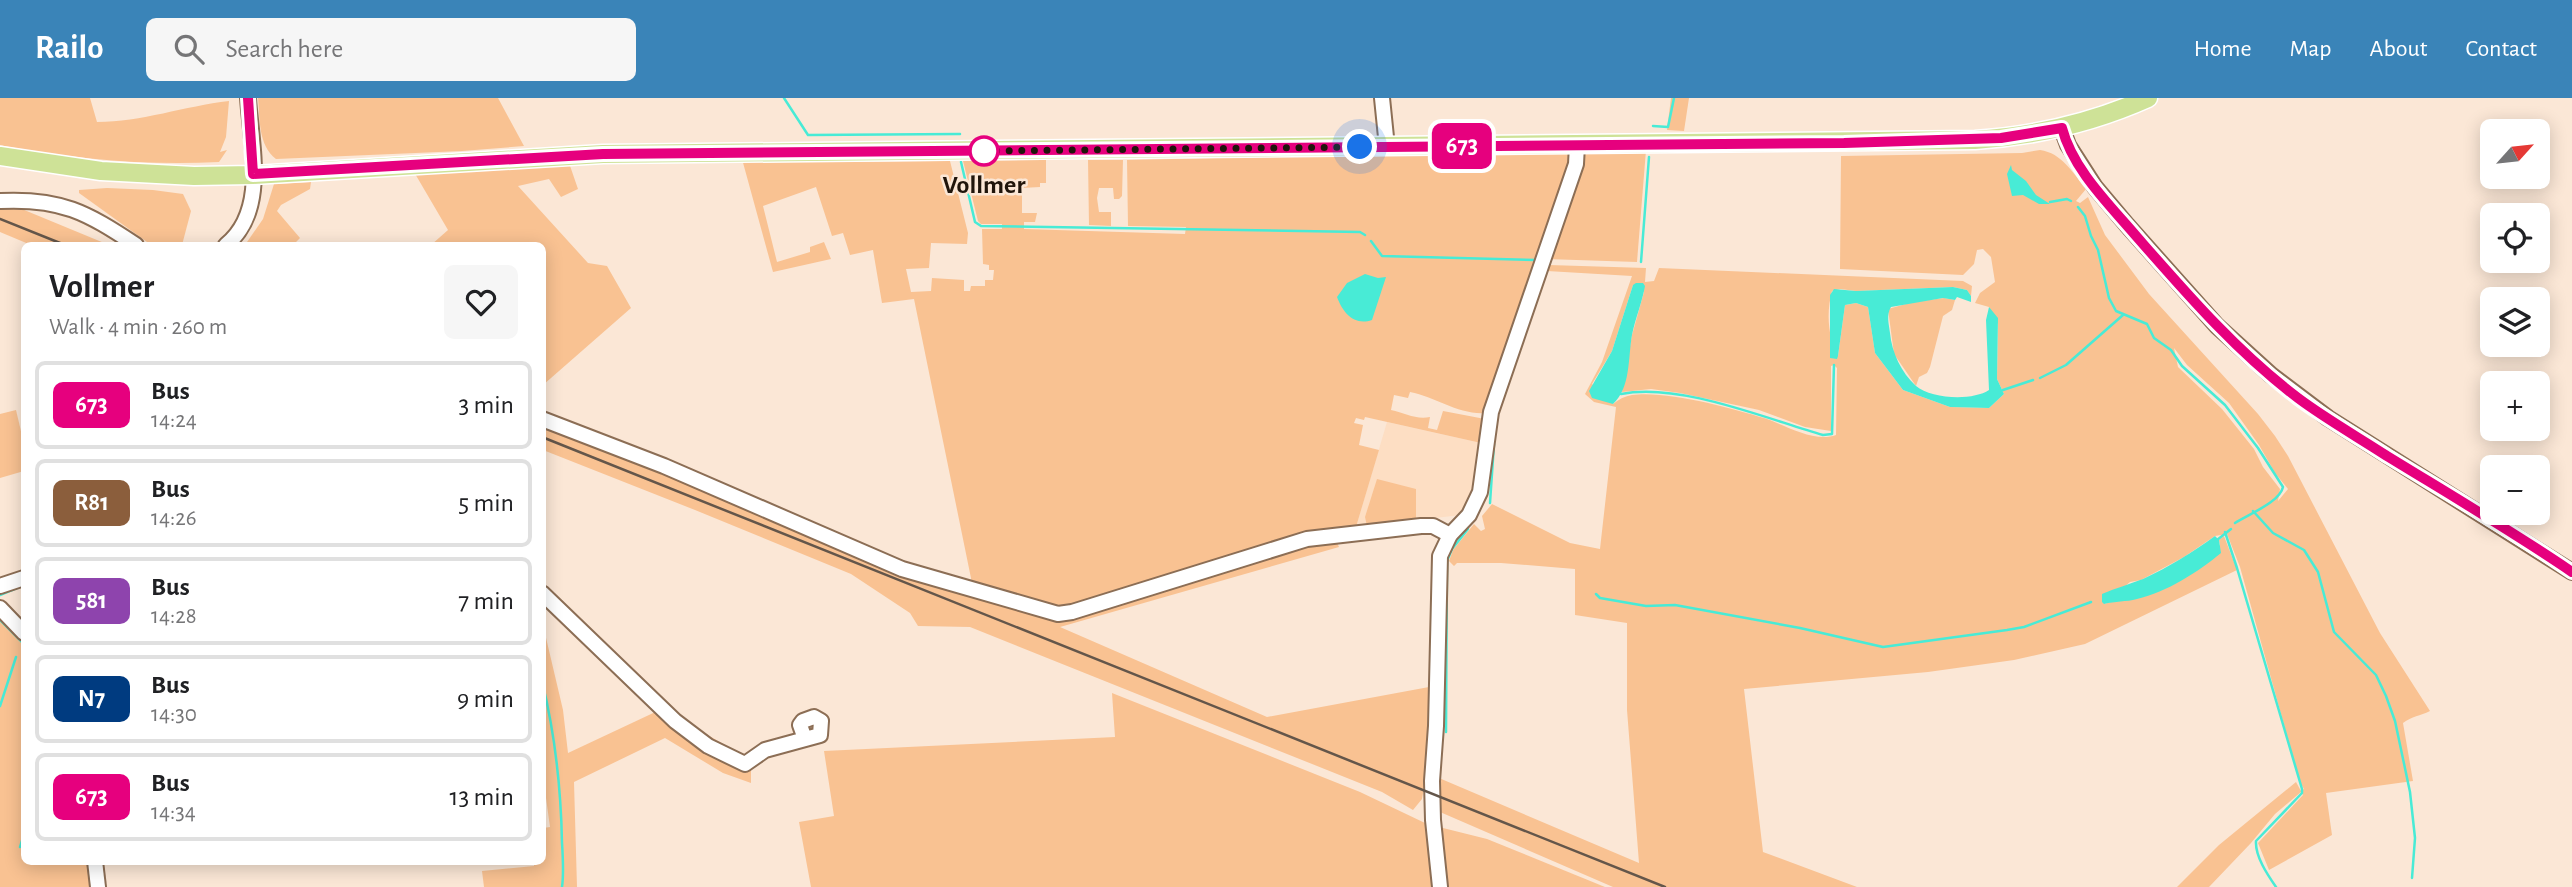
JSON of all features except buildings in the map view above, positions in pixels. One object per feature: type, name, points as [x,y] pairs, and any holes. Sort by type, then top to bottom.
[{"type":"main road","points":[[0,156],[101,171],[194,176],[603,154],[1975,140],[2020,136],[2062,128],[2113,113],[2148,98]]},
{"type":"street","points":[[229,242],[241,228],[252,204],[253,174],[248,98]]},
{"type":"street","points":[[1382,98],[1387,147]]},
{"type":"street","points":[[2062,128],[2068,145],[2095,187],[2127,225],[2208,317],[2271,375],[2299,398],[2346,429],[2572,572]]},
{"type":"street","points":[[1440,887],[1433,820],[1433,760],[1440,556],[1450,535],[1469,515],[1480,492],[1490,412],[1576,164],[1577,145]]},
{"type":"street","points":[[0,201],[32,200],[73,209],[98,220],[131,242]]},
{"type":"street","points":[[546,421],[664,466],[902,569],[1058,614],[1072,612],[1307,539],[1422,526],[1433,526],[1450,535]]},
{"type":"street","points":[[0,586],[21,579]]},
{"type":"street","points":[[546,597],[675,721],[708,746],[745,764],[765,750],[805,739]]},
{"type":"street","points":[[0,608],[21,630]]},
{"type":"street","points":[[95,865],[98,887]]},
{"type":"shaded area","points":[[0,98],[90,98],[97,122],[130,119],[229,101],[226,137],[220,152],[227,150],[219,162],[165,163],[84,158],[4,146],[0,145]]},
{"type":"shaded area","points":[[258,98],[498,98],[524,146],[276,159],[263,139]]},
{"type":"shaded area","points":[[1671,98],[1689,98],[1684,131],[1667,130]]},
{"type":"shaded area","points":[[1574,150],[1486,413],[1457,409],[1410,392],[1408,398],[1394,395],[1391,410],[1415,417],[1430,417],[1428,428],[1437,430],[1443,411],[1485,419],[1481,443],[1365,417],[1364,420],[1356,418],[1354,423],[1363,425],[1359,445],[1379,450],[1356,527],[1059,607],[972,583],[914,299],[882,303],[873,250],[850,255],[843,233],[832,236],[816,187],[763,206],[777,262],[810,252],[810,247],[824,242],[831,259],[773,272],[742,159],[819,162],[950,161],[968,233],[967,244],[931,243],[929,268],[906,269],[911,292],[931,291],[932,278],[964,280],[964,291],[970,291],[971,286],[985,286],[985,280],[993,280],[994,270],[989,270],[989,265],[983,264],[982,229],[1002,229],[1002,224],[981,224],[978,221],[963,161],[1046,160],[1046,183],[1040,183],[1040,187],[1022,188],[1022,213],[1037,213],[1035,222],[1024,222],[1024,229],[1185,234],[1186,227],[1128,226],[1127,160]]},
{"type":"shaded area","points":[[1583,150],[1646,150],[1637,262],[1546,259]]},
{"type":"shaded area","points":[[2040,150],[2048,152],[2061,159],[2072,170],[2086,189],[2076,201],[2080,203],[2088,197],[2105,235],[2149,294],[2258,414],[2288,456],[2380,633],[2430,711],[2403,723],[2413,781],[2326,793],[2332,835],[2269,870],[2258,843],[2303,795],[2301,792],[2275,814],[2209,887],[2177,887],[2219,845],[2296,782],[2301,791],[2304,789],[2240,567],[2227,534],[2215,536],[2184,557],[2141,580],[2130,582],[2104,604],[2129,600],[2220,545],[2219,540],[2224,536],[2237,570],[2085,644],[2014,660],[1928,672],[1744,689],[1763,852],[1857,887],[1613,887],[1440,812],[1439,778],[1639,863],[1627,710],[1627,623],[1575,615],[1575,569],[1501,563],[1457,563],[1454,566],[1449,561],[1453,550],[1474,524],[1481,531],[1485,529],[1482,516],[1492,504],[1570,543],[1600,549],[1616,407],[1594,402],[1585,394],[1602,362],[1632,276],[1547,271],[1549,265],[1646,268],[1645,282],[1654,281],[1659,268],[1963,281],[1972,286],[1971,296],[1967,290],[1953,287],[1832,291],[1829,308],[1830,333],[1838,356],[1845,305],[1856,303],[1868,307],[1875,353],[1903,390],[1950,407],[1989,408],[2004,394],[1997,379],[1998,324],[1989,307],[1975,303],[1980,293],[1995,282],[1991,257],[1983,249],[1977,250],[1974,264],[1963,275],[1840,269],[1841,156],[2022,153]],"holes":[[[1633,285],[1644,292],[1632,335],[1622,392],[1651,389],[1680,393],[1759,410],[1805,427],[1831,431],[1831,366],[1834,365],[1837,368],[1836,435],[1809,435],[1764,418],[1680,397],[1632,395],[1613,404],[1592,384],[1612,351]],[[2174,348],[2187,365],[2229,403],[2259,445],[2288,489],[2278,501],[2280,489],[2263,467],[2254,449],[2222,409],[2178,367]]]},
{"type":"shaded area","points":[[568,160],[578,189],[561,197],[549,179],[518,186],[588,263],[607,266],[631,308],[546,382],[546,242],[434,242],[448,230],[414,172]]},
{"type":"shaded area","points":[[1088,160],[1123,160],[1122,196],[1114,199],[1113,188],[1099,188],[1097,198],[1099,212],[1111,212],[1111,226],[1089,225]]},
{"type":"shaded area","points":[[311,182],[310,189],[281,205],[277,211],[300,238],[296,242],[247,242],[263,219],[274,184]]},
{"type":"shaded area","points":[[107,188],[183,194],[191,211],[183,242],[147,242],[79,193],[79,190]]},
{"type":"shaded area","points":[[17,207],[102,242],[24,242],[0,232],[0,208]]},
{"type":"shaded area","points":[[1944,298],[1955,300],[1952,310],[1943,316],[1930,367],[1927,373],[1919,377],[1916,386],[1894,354],[1888,309]]},
{"type":"shaded area","points":[[16,410],[21,431],[21,472],[0,478],[0,414]]},
{"type":"shaded area","points":[[1387,422],[1481,443],[1472,499],[1461,515],[1356,527]]},
{"type":"shaded area","points":[[546,425],[902,572],[1057,619],[1336,540],[1339,547],[1060,627],[1267,717],[1429,687],[1422,799],[1413,810],[1382,792],[970,627],[918,626],[910,613],[851,574],[546,451]]},
{"type":"shaded area","points":[[1377,479],[1416,489],[1416,520],[1367,526],[1365,517]]},
{"type":"shaded area","points":[[0,612],[21,632],[21,865],[94,865],[97,887],[0,887]]},
{"type":"shaded area","points":[[546,638],[563,710],[568,753],[666,707],[692,726],[751,760],[751,783],[723,773],[665,738],[574,782],[577,887],[484,887],[482,871],[546,865],[546,828],[550,827],[546,798]]},
{"type":"shaded area","points":[[1112,693],[1360,792],[1425,823],[1433,887],[811,887],[799,822],[834,816],[824,751],[1115,737]]},
{"type":"shaded area","points":[[1439,827],[1487,839],[1605,887],[1446,887]]},
{"type":"water","points":[[2011,165],[2012,170],[2026,181],[2036,195],[2050,204],[2039,204],[2023,195],[2012,196],[2007,174]]},
{"type":"water","points":[[1365,274],[1378,278],[1386,277],[1372,320],[1360,321],[1346,313],[1337,297],[1347,283]]},
{"type":"water","points":[[1643,283],[1645,286],[1632,335],[1626,381],[1613,404],[1592,398],[1589,391],[1612,351],[1633,285]]},
{"type":"water","points":[[1953,287],[1967,290],[1971,302],[1957,297],[1955,300],[1943,298],[1891,307],[1888,320],[1893,348],[1906,375],[1923,390],[1952,397],[1982,394],[1989,390],[1986,320],[1989,307],[1998,318],[1997,379],[2004,394],[1989,408],[1950,407],[1903,390],[1875,353],[1868,307],[1856,303],[1845,305],[1838,356],[1837,359],[1830,358],[1830,295],[1834,289],[1856,291]]},
{"type":"water","points":[[2215,536],[2219,540],[2221,553],[2182,580],[2160,592],[2137,599],[2104,604],[2102,602],[2102,594],[2153,574]]},
{"type":"waterway","points":[[784,98],[808,135],[960,134]]},
{"type":"waterway","points":[[1653,126],[1668,127],[1674,98]]},
{"type":"waterway","points":[[1641,262],[1649,157]]},
{"type":"waterway","points":[[961,162],[975,222],[981,226],[1360,232],[1365,235]]},
{"type":"waterway","points":[[2050,202],[2067,199],[2071,201]]},
{"type":"waterway","points":[[2078,207],[2085,216],[2098,250],[2109,298],[2116,311],[2147,324],[2154,338],[2171,350],[2182,366],[2225,405],[2258,448],[2283,487],[2270,503],[2235,523]]},
{"type":"waterway","points":[[1371,241],[1382,256],[1537,260]]},
{"type":"waterway","points":[[2040,378],[2066,365],[2123,315]]},
{"type":"waterway","points":[[1621,394],[1644,392],[1696,397],[1823,435],[1832,434],[1834,365]]},
{"type":"waterway","points":[[2003,390],[2033,380]]},
{"type":"waterway","points":[[1490,503],[1494,444]]},
{"type":"waterway","points":[[2253,511],[2273,533],[2304,550],[2318,572],[2334,632],[2376,675],[2386,696],[2395,721],[2410,792],[2415,838],[2412,878]]},
{"type":"waterway","points":[[1446,732],[1447,561],[1452,549],[1468,529]]},
{"type":"waterway","points":[[2217,540],[2231,529]]},
{"type":"waterway","points":[[2225,532],[2302,789],[2302,793],[2256,841],[2265,871],[2276,887]]},
{"type":"waterway","points":[[0,595],[21,586]]},
{"type":"waterway","points":[[1596,594],[1600,598],[1646,606],[1675,605],[1800,628],[1883,647],[2024,627],[2091,602]]},
{"type":"waterway","points":[[0,620],[21,641]]},
{"type":"waterway","points":[[0,706],[16,657]]},
{"type":"waterway","points":[[546,701],[559,782],[562,887]]},
{"type":"railway","points":[[0,219],[58,242]]},
{"type":"railway","points":[[546,439],[1665,887]]},
{"type":"bus line","name":"673","points":[[248,98],[253,174],[603,154],[1844,143],[1975,140],[2043,133],[2062,128],[2068,145],[2095,187],[2127,225],[2189,298],[2271,375],[2341,427],[2572,572]]},
{"type":"place","name":"Vollmer","points":[[984,151]]},
{"type":"route","points":[[984,151],[1360,147]]}]
